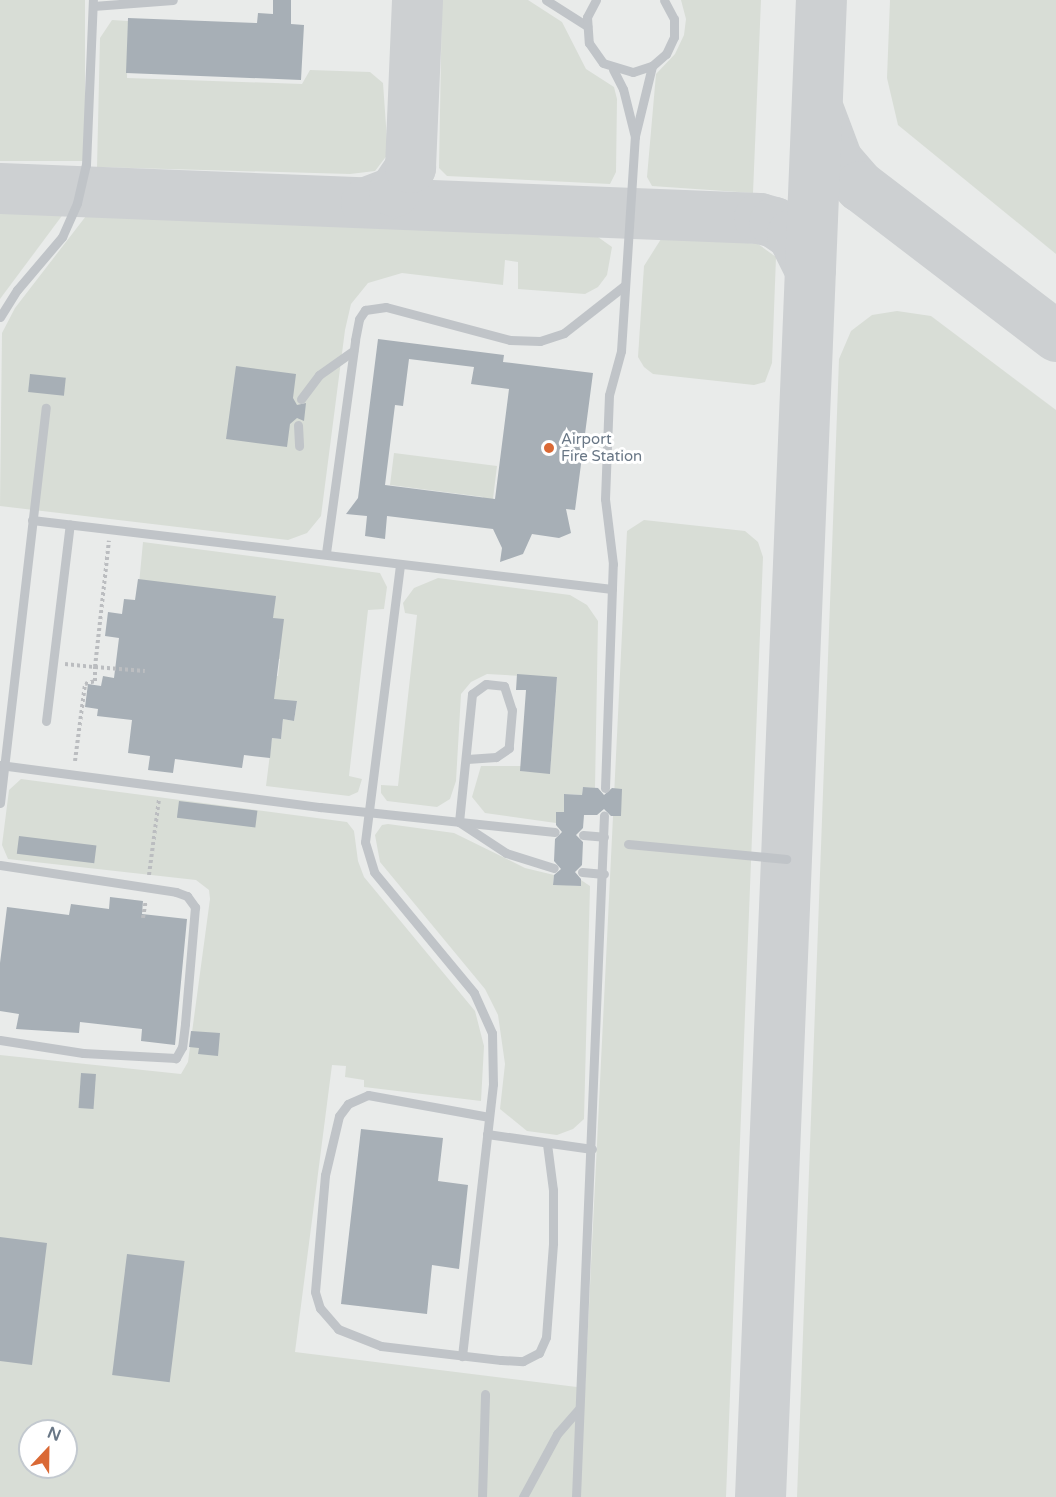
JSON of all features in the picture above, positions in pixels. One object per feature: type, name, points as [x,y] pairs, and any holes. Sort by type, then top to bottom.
[{"type":"lane","points":[[0,316],[17,290],[62,237],[75,210],[86,165],[93,3],[172,0]]},
{"type":"lane","points":[[546,0],[587,26]]},
{"type":"lane","points":[[597,0],[587,26],[595,54],[613,69],[623,89],[635,137]]},
{"type":"lane","points":[[613,69],[633,72],[652,66],[666,54],[674,38],[674,19],[666,1]]},
{"type":"lane","points":[[605,788],[613,564],[605,499],[609,395],[621,351],[635,137],[652,66]]},
{"type":"lane","points":[[326,553],[353,351],[359,319],[365,310],[375,307],[510,340],[540,341],[564,333],[624,286]]},
{"type":"lane","points":[[301,399],[319,375],[353,351]]},
{"type":"lane","points":[[0,803],[4,717],[46,408]]},
{"type":"lane","points":[[298,424],[299,446]]},
{"type":"lane","points":[[32,520],[326,553],[400,565],[612,589]]},
{"type":"lane","points":[[46,721],[70,524]]},
{"type":"lane","points":[[400,565],[365,842],[374,872],[474,993],[490,1024],[494,1062],[488,1134],[462,1356]]},
{"type":"lane","points":[[459,822],[472,694],[486,684],[504,686],[512,710],[509,748],[496,757],[467,759]]},
{"type":"lane","points":[[1,766],[367,812],[555,832]]},
{"type":"lane","points":[[576,1497],[604,874],[604,816]]},
{"type":"lane","points":[[459,822],[506,853],[554,868]]},
{"type":"lane","points":[[583,835],[604,837]]},
{"type":"lane","points":[[628,844],[786,859]]},
{"type":"lane","points":[[0,865],[147,887],[187,896],[195,907],[185,1024],[182,1047],[176,1058],[83,1053],[0,1040]]},
{"type":"lane","points":[[582,872],[604,874]]},
{"type":"lane","points":[[489,1117],[368,1095],[358,1098],[339,1116],[325,1175],[315,1292],[327,1319],[366,1342],[462,1356],[523,1361],[542,1347],[553,1243],[553,1191],[547,1144]]},
{"type":"lane","points":[[488,1134],[592,1149]]},
{"type":"lane","points":[[482,1497],[485,1394]]},
{"type":"lane","points":[[523,1497],[557,1434],[579,1409]]},
{"type":"path","points":[[73,774],[85,684],[94,681],[111,528]]},
{"type":"path","points":[[53,662],[145,671]]},
{"type":"path","points":[[143,918],[160,786]]},
{"type":"shaded area","points":[[0,0],[1056,0],[1056,1497],[0,1497]]},
{"type":"shaded area","points":[[0,0],[85,0],[85,161],[0,161]]},
{"type":"shaded area","points":[[442,0],[528,0],[562,22],[586,69],[614,87],[617,99],[616,172],[610,184],[447,176],[439,168]]},
{"type":"shaded area","points":[[681,0],[761,0],[753,193],[652,186],[647,177],[656,74],[675,54],[684,35],[686,19]]},
{"type":"shaded area","points":[[890,0],[1056,0],[1056,254],[898,125],[887,78]]},
{"type":"shaded area","points":[[112,20],[128,21],[127,78],[302,84],[310,70],[370,72],[383,83],[388,154],[375,171],[350,174],[97,167],[100,38]]},
{"type":"shaded area","points":[[0,213],[64,213],[0,299]]},
{"type":"shaded area","points":[[86,216],[598,237],[612,247],[607,275],[598,287],[585,294],[518,289],[518,262],[505,260],[503,285],[402,273],[368,283],[351,304],[345,330],[321,516],[307,533],[288,540],[0,506],[2,333],[15,308]]},
{"type":"shaded area","points":[[675,236],[758,244],[776,257],[772,363],[765,382],[754,385],[653,374],[644,367],[638,357],[644,266],[661,239]]},
{"type":"shaded area","points":[[897,311],[931,316],[1056,410],[1056,1497],[797,1497],[839,359],[851,331],[872,315]]},
{"type":"shaded area","points":[[394,453],[497,466],[492,507],[482,506],[483,497],[390,485]]},
{"type":"shaded area","points":[[644,520],[745,531],[758,542],[763,557],[726,1497],[0,1497],[0,1055],[181,1074],[188,1062],[210,899],[209,890],[196,880],[8,859],[2,845],[9,790],[21,779],[347,822],[354,831],[358,861],[364,877],[475,1011],[484,1046],[481,1101],[364,1087],[364,1080],[345,1077],[346,1066],[332,1065],[295,1352],[585,1388],[627,531]]},
{"type":"shaded area","points":[[143,542],[380,573],[387,587],[384,609],[368,610],[349,776],[362,779],[358,792],[349,796],[266,786],[272,738],[281,739],[283,719],[294,721],[297,702],[207,693],[209,669],[278,676],[280,659],[268,658],[139,584]]},
{"type":"shaded area","points":[[438,578],[570,595],[587,605],[598,621],[595,788],[583,787],[582,795],[564,794],[564,812],[556,812],[556,823],[485,813],[472,797],[481,766],[521,766],[521,771],[550,773],[557,678],[487,674],[471,682],[461,694],[456,781],[450,799],[437,807],[387,801],[381,793],[381,785],[398,786],[417,615],[405,613],[403,603],[414,588]]},
{"type":"shaded area","points":[[382,825],[454,833],[525,868],[554,875],[553,884],[581,886],[581,880],[590,886],[584,1119],[573,1129],[557,1135],[527,1131],[500,1109],[505,1064],[498,1015],[485,989],[380,862],[375,835]]},
{"type":"building","points":[[273,0],[291,0],[291,24],[304,25],[301,80],[126,73],[128,18],[257,23],[258,13],[273,14]]},
{"type":"building","points":[[378,339],[504,355],[503,362],[593,373],[575,510],[566,509],[571,533],[559,538],[532,534],[523,554],[500,562],[502,548],[493,529],[387,516],[385,539],[365,536],[367,516],[346,514],[358,498]],"holes":[[[409,359],[474,367],[471,384],[509,389],[495,499],[385,485],[395,405],[403,406]]]},
{"type":"building","points":[[236,366],[296,374],[293,398],[297,405],[306,403],[304,421],[297,418],[290,424],[287,447],[226,439]]},
{"type":"building","points":[[30,374],[66,378],[64,396],[28,392]]},
{"type":"building","points":[[138,579],[276,596],[273,618],[284,619],[274,699],[297,701],[294,721],[283,719],[281,739],[272,738],[270,758],[244,755],[242,768],[175,759],[173,773],[148,770],[150,756],[128,753],[132,720],[97,716],[98,709],[85,707],[88,684],[101,686],[103,676],[114,678],[119,638],[105,636],[108,612],[122,614],[124,599],[135,600]]},
{"type":"building","points":[[517,674],[557,677],[550,774],[520,771],[526,690],[516,690]]},
{"type":"building","points":[[583,787],[598,788],[604,795],[612,788],[622,789],[621,816],[611,816],[604,809],[597,815],[584,815],[583,828],[576,835],[583,842],[582,865],[575,872],[581,879],[581,886],[553,885],[554,875],[561,869],[554,861],[555,839],[562,832],[556,825],[556,812],[564,812],[564,794],[582,795]]},
{"type":"building","points":[[179,801],[257,811],[255,828],[177,818]]},
{"type":"building","points":[[19,836],[96,846],[94,863],[17,854]]},
{"type":"building","points":[[110,897],[143,901],[142,914],[187,919],[175,1045],[141,1041],[142,1029],[80,1022],[79,1033],[16,1029],[19,1014],[0,1011],[0,963],[7,907],[69,915],[71,904],[109,909]]},
{"type":"building","points":[[191,1031],[220,1033],[218,1056],[198,1054],[199,1048],[189,1047]]},
{"type":"building","points":[[81,1073],[96,1074],[94,1109],[79,1108]]},
{"type":"building","points":[[361,1129],[443,1138],[438,1181],[468,1185],[459,1269],[432,1265],[427,1314],[341,1304]]},
{"type":"building","points":[[0,1237],[47,1243],[32,1365],[0,1361]]},
{"type":"building","points":[[127,1254],[185,1261],[170,1382],[112,1375]]},
{"type":"taxiway","points":[[366,202],[394,191],[410,167],[417,0]]},
{"type":"taxiway","points":[[760,1497],[821,0]]},
{"type":"taxiway","points":[[819,112],[837,160],[860,186],[1056,336]]},
{"type":"taxiway","points":[[0,188],[759,218],[774,222],[792,234],[810,270]]},
{"type":"place","name":"Airport Fire Station","points":[[549,448]]}]
